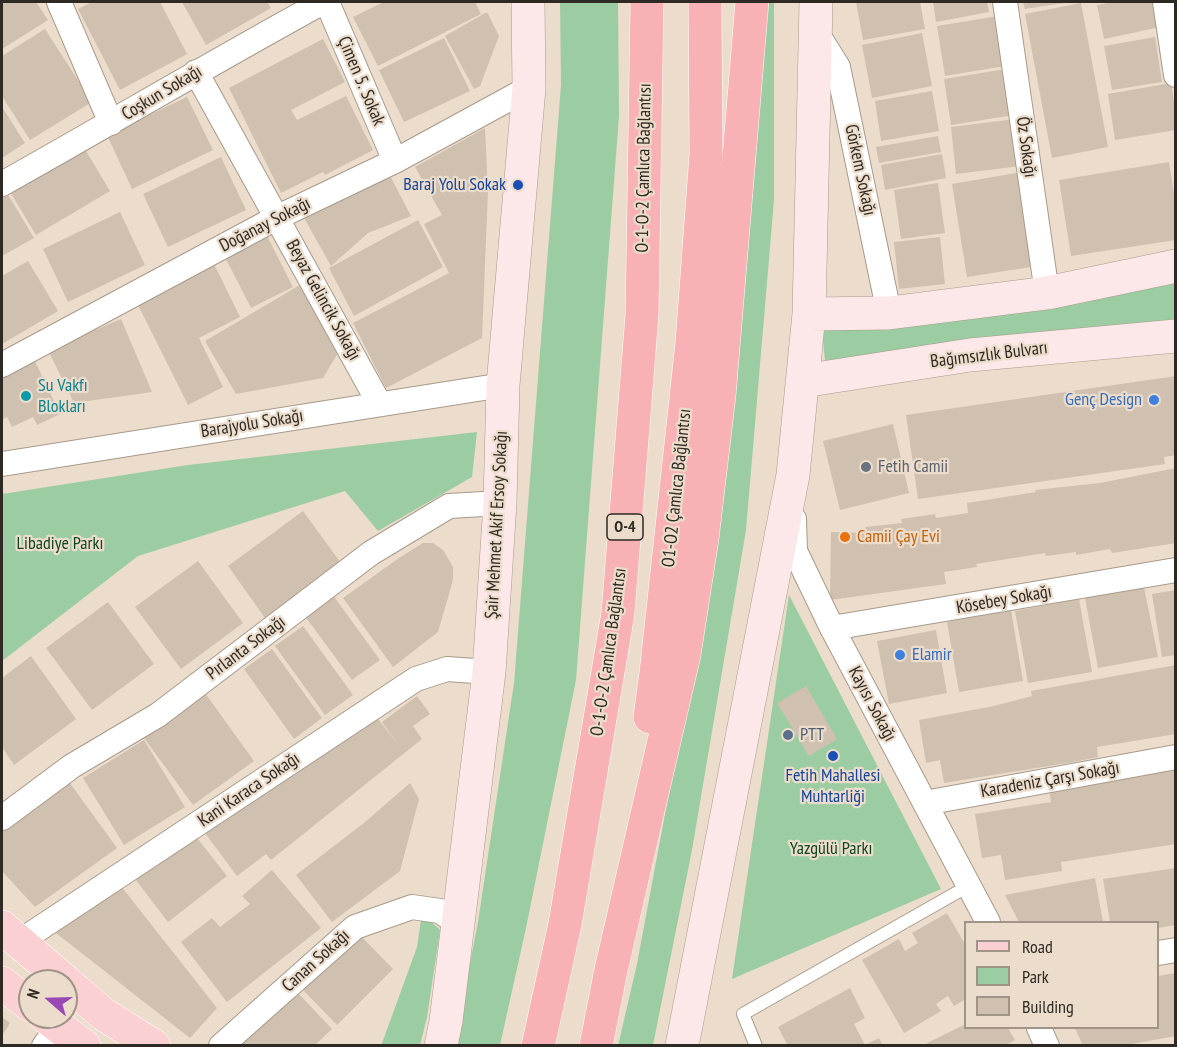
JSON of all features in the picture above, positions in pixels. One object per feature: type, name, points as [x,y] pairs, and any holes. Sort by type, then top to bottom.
[{"type":"highway","name":"O-1-O-2 Çamlıca Bağlantısı","points":[[538,1046],[565,924],[618,613],[642,315],[647,2]]},
{"type":"highway","name":"O1-O2 Çamlıca Bağlantısı","points":[[611,970],[656,673],[692,343],[706,154],[705,2]]},
{"type":"highway","points":[[596,1046],[611,970],[684,655],[702,539],[718,396],[752,2]]},
{"type":"main road","name":"Şair Mehmet Akif Ersoy Sokağı","points":[[441,1046],[489,672],[500,503],[503,385],[529,88],[528,2]]},
{"type":"main road","points":[[682,1046],[793,475],[809,314],[816,17]]},
{"type":"main road","points":[[809,314],[889,313],[1047,293],[1176,266]]},
{"type":"main road","name":"Bağımsızlık Bulvarı","points":[[803,381],[970,356],[1176,336]]},
{"type":"main road","points":[[10,935],[50,969]]},
{"type":"main road","points":[[2,983],[18,996]]},
{"type":"main road","points":[[78,993],[103,1014],[154,1046]]},
{"type":"street","points":[[59,2],[111,123]]},
{"type":"street","name":"Coşkun Sokağı","points":[[2,184],[196,72],[325,2]]},
{"type":"street","name":"Çimen 5. Sokak","points":[[325,2],[395,161]]},
{"type":"street","name":"Öz Sokağı","points":[[1005,2],[1047,293]]},
{"type":"street","points":[[1165,2],[1176,75]]},
{"type":"street","name":"Görkem Sokağı","points":[[816,17],[838,67],[889,313]]},
{"type":"street","name":"Beyaz Gelincik Sokağı","points":[[196,72],[379,403]]},
{"type":"street","name":"Doğanay Sokağı","points":[[2,366],[278,217],[395,161],[529,88]]},
{"type":"street","name":"Barajyolu Sokağı","points":[[2,464],[503,385]]},
{"type":"street","name":"Kayısı Sokağı","points":[[793,475],[795,551],[832,628],[988,921]]},
{"type":"street","name":"Pırlanta Sokağı","points":[[2,818],[72,766],[158,715],[371,553],[449,506],[500,503]]},
{"type":"street","name":"Kösebey Sokağı","points":[[832,628],[1176,570]]},
{"type":"street","name":"Kani Karaca Sokağı","points":[[10,935],[416,679],[447,669],[489,672]]},
{"type":"street","name":"Karadeniz Çarşı Sokağı","points":[[925,803],[1176,758]]},
{"type":"street","name":"Canan Sokağı","points":[[221,1046],[355,927],[412,907],[440,911],[458,924]]},
{"type":"street","points":[[1159,954],[1176,950]]},
{"type":"street","points":[[1039,1029],[1047,1046]]},
{"type":"lane","points":[[756,1046],[743,1014],[970,885]]},
{"type":"green space","points":[[560,2],[618,2],[619,116],[576,680],[500,1045],[454,1046],[478,922],[514,683],[561,85]]},
{"type":"green space","points":[[762,2],[774,2],[774,200],[746,530],[692,850],[653,1045],[618,1046],[637,964],[693,664]]},
{"type":"green space","points":[[1175,278],[1175,319],[826,370],[822,331],[1045,301]]},
{"type":"green space","name":"Libadiye Parkı","points":[[477,432],[472,477],[378,531],[345,491],[138,556],[2,661],[2,494],[188,465]]},
{"type":"green space","name":"Yazgülü Parkı","points":[[789,595],[941,889],[732,979]]},
{"type":"green space","points":[[422,913],[440,930],[427,1017],[420,1045],[381,1046],[417,947]]},
{"type":"building","points":[[2,2],[36,2],[48,20],[2,49]]},
{"type":"building","points":[[92,2],[160,2],[187,54],[120,90],[78,9]]},
{"type":"building","points":[[182,2],[267,2],[271,8],[206,45]]},
{"type":"building","points":[[384,2],[475,2],[481,14],[378,66],[353,17]]},
{"type":"building","points":[[856,2],[920,2],[925,29],[863,40]]},
{"type":"building","points":[[933,2],[987,2],[989,12],[936,22]]},
{"type":"building","points":[[1023,2],[1064,2],[1064,3],[1025,9]]},
{"type":"building","points":[[1114,2],[1154,2],[1160,27],[1104,39],[1097,5]]},
{"type":"building","points":[[1081,3],[1108,147],[1052,158],[1025,14]]},
{"type":"building","points":[[487,12],[499,36],[480,86],[474,89],[445,36]]},
{"type":"building","points":[[998,16],[1005,66],[945,76],[937,26]]},
{"type":"building","points":[[45,29],[92,102],[30,140],[2,96],[2,56]]},
{"type":"building","points":[[922,33],[932,86],[872,98],[862,45]]},
{"type":"building","points":[[1155,37],[1162,82],[1112,90],[1104,46]]},
{"type":"building","points":[[444,38],[470,91],[404,122],[379,70]]},
{"type":"building","points":[[323,39],[345,82],[291,110],[297,120],[346,96],[373,150],[325,175],[323,172],[281,193],[229,88]]},
{"type":"building","points":[[1006,69],[1014,115],[951,125],[944,79]]},
{"type":"building","points":[[1171,83],[1176,130],[1115,140],[1108,94]]},
{"type":"building","points":[[932,91],[939,131],[881,141],[875,101]]},
{"type":"building","points":[[187,97],[213,150],[132,189],[107,135]]},
{"type":"building","points":[[2,107],[25,143],[2,158]]},
{"type":"building","points":[[1016,119],[1021,166],[956,174],[951,127]]},
{"type":"building","points":[[485,128],[488,191],[482,338],[386,388],[353,323],[449,273],[424,224],[442,215],[415,167]]},
{"type":"building","points":[[938,136],[941,152],[879,163],[876,147]]},
{"type":"building","points":[[80,141],[110,191],[36,235],[6,185]]},
{"type":"building","points":[[942,154],[946,178],[885,190],[881,165]]},
{"type":"building","points":[[221,157],[246,210],[168,247],[143,194]]},
{"type":"building","points":[[1169,162],[1176,206],[1176,240],[1071,256],[1059,180]]},
{"type":"building","points":[[388,172],[411,216],[368,233],[331,266],[303,216]]},
{"type":"building","points":[[1022,172],[1037,266],[967,277],[952,184]]},
{"type":"building","points":[[938,183],[945,233],[901,239],[894,190]]},
{"type":"building","points":[[4,188],[34,238],[2,256],[2,189]]},
{"type":"building","points":[[120,212],[145,265],[68,302],[43,249]]},
{"type":"building","points":[[418,220],[443,267],[354,316],[329,268]]},
{"type":"building","points":[[266,234],[293,287],[251,308],[224,255]]},
{"type":"building","points":[[940,237],[945,284],[899,289],[894,242]]},
{"type":"building","points":[[28,261],[58,311],[2,344],[2,276]]},
{"type":"building","points":[[214,264],[240,317],[199,338],[223,387],[188,405],[137,303]]},
{"type":"building","points":[[305,282],[342,346],[323,378],[236,394],[205,341]]},
{"type":"building","points":[[121,319],[152,392],[74,403],[48,350]]},
{"type":"building","name":"Su Vakfı Blokları","points":[[35,361],[60,414],[37,425],[33,417],[12,427],[7,417],[2,420],[2,377]]},
{"type":"building","points":[[1176,376],[1176,455],[1164,457],[1165,464],[918,499],[906,415]]},
{"type":"building","name":"Fetih Camii","points":[[893,424],[909,493],[840,510],[823,441]]},
{"type":"building","points":[[1176,468],[1176,543],[1112,553],[1110,549],[1076,555],[1076,552],[1046,556],[1045,553],[976,564],[977,567],[944,572],[946,584],[830,600],[831,532],[866,533],[865,527],[902,523],[901,519],[935,514],[936,518],[968,513],[967,503],[1036,492],[1035,490],[1100,483]]},
{"type":"building","points":[[303,511],[346,570],[270,625],[228,566]]},
{"type":"building","points":[[423,543],[433,543],[443,550],[453,567],[453,580],[438,632],[393,667],[343,598]]},
{"type":"building","points":[[198,561],[243,623],[181,669],[135,607]]},
{"type":"building","points":[[1144,587],[1158,657],[1098,668],[1085,598]]},
{"type":"building","points":[[1176,590],[1176,655],[1162,657],[1152,594]]},
{"type":"building","points":[[330,591],[380,660],[352,680],[302,612]]},
{"type":"building","points":[[1079,599],[1092,672],[1028,683],[1015,611]]},
{"type":"building","points":[[108,602],[154,664],[92,710],[46,648]]},
{"type":"building","points":[[1011,610],[1023,681],[959,692],[947,622]]},
{"type":"building","points":[[303,626],[353,695],[325,715],[275,646]]},
{"type":"building","points":[[936,630],[947,693],[889,704],[877,641]]},
{"type":"building","points":[[272,649],[322,718],[294,739],[244,669]]},
{"type":"building","points":[[31,656],[76,719],[14,765],[2,747],[2,678]]},
{"type":"building","points":[[1176,665],[1176,734],[1097,747],[1098,757],[944,783],[940,760],[926,763],[919,720],[994,706],[1032,696],[1031,691]]},
{"type":"building","points":[[806,686],[837,739],[809,756],[777,703]]},
{"type":"building","points":[[205,693],[254,761],[193,805],[144,738]]},
{"type":"building","points":[[417,696],[430,714],[413,726],[422,739],[271,860],[266,854],[237,876],[202,829],[372,711],[399,746],[382,722]]},
{"type":"building","points":[[144,740],[185,807],[124,845],[83,778]]},
{"type":"building","points":[[1176,768],[1176,844],[1061,862],[1062,871],[1005,880],[1001,855],[982,858],[975,814],[1051,802],[1049,790]]},
{"type":"building","points":[[67,779],[117,848],[35,907],[2,871],[2,827]]},
{"type":"building","points":[[410,783],[419,799],[400,871],[332,922],[296,875],[364,823]]},
{"type":"building","points":[[190,829],[227,876],[168,922],[132,875]]},
{"type":"building","points":[[1176,868],[1176,925],[1159,928],[1159,921],[1110,921],[1103,879]]},
{"type":"building","points":[[272,870],[321,928],[227,1002],[181,942],[212,918],[220,927],[250,904],[242,896]]},
{"type":"building","points":[[1095,878],[1103,921],[1018,921],[1005,895]]},
{"type":"building","points":[[117,881],[217,1008],[190,1038],[56,933]]},
{"type":"building","points":[[947,913],[964,943],[964,1000],[954,1006],[948,996],[936,1004],[941,1011],[904,1033],[862,960],[899,939],[905,951],[918,943],[912,933]]},
{"type":"building","points":[[358,933],[393,969],[337,1025],[301,988]]},
{"type":"building","points":[[1176,973],[1176,1036],[1120,1046],[1083,1046],[1075,1029],[1159,1029],[1159,976]]},
{"type":"building","points":[[850,988],[865,1018],[854,1024],[865,1045],[879,1038],[883,1046],[788,1046],[778,1027]]},
{"type":"building","points":[[297,992],[332,1029],[314,1046],[237,1046]]},
{"type":"building","points":[[2,1017],[10,1023],[2,1036]]},
{"type":"building","points":[[964,1025],[964,1029],[1009,1029],[1015,1040],[1004,1046],[928,1046],[927,1043]]},
{"type":"place","name":"Baraj Yolu Sokak","points":[[518,185]]},
{"type":"place","name":"Su Vakfı Blokları","points":[[26,396]]},
{"type":"place","name":"Genç Design","points":[[1154,400]]},
{"type":"place","name":"Fetih Camii","points":[[866,467]]},
{"type":"place","name":"Camii Çay Evi","points":[[845,537]]},
{"type":"place","name":"Elamir","points":[[900,655]]},
{"type":"place","name":"PTT","points":[[788,735]]},
{"type":"place","name":"Fetih Mahallesi Muhtarliği","points":[[833,756]]}]
